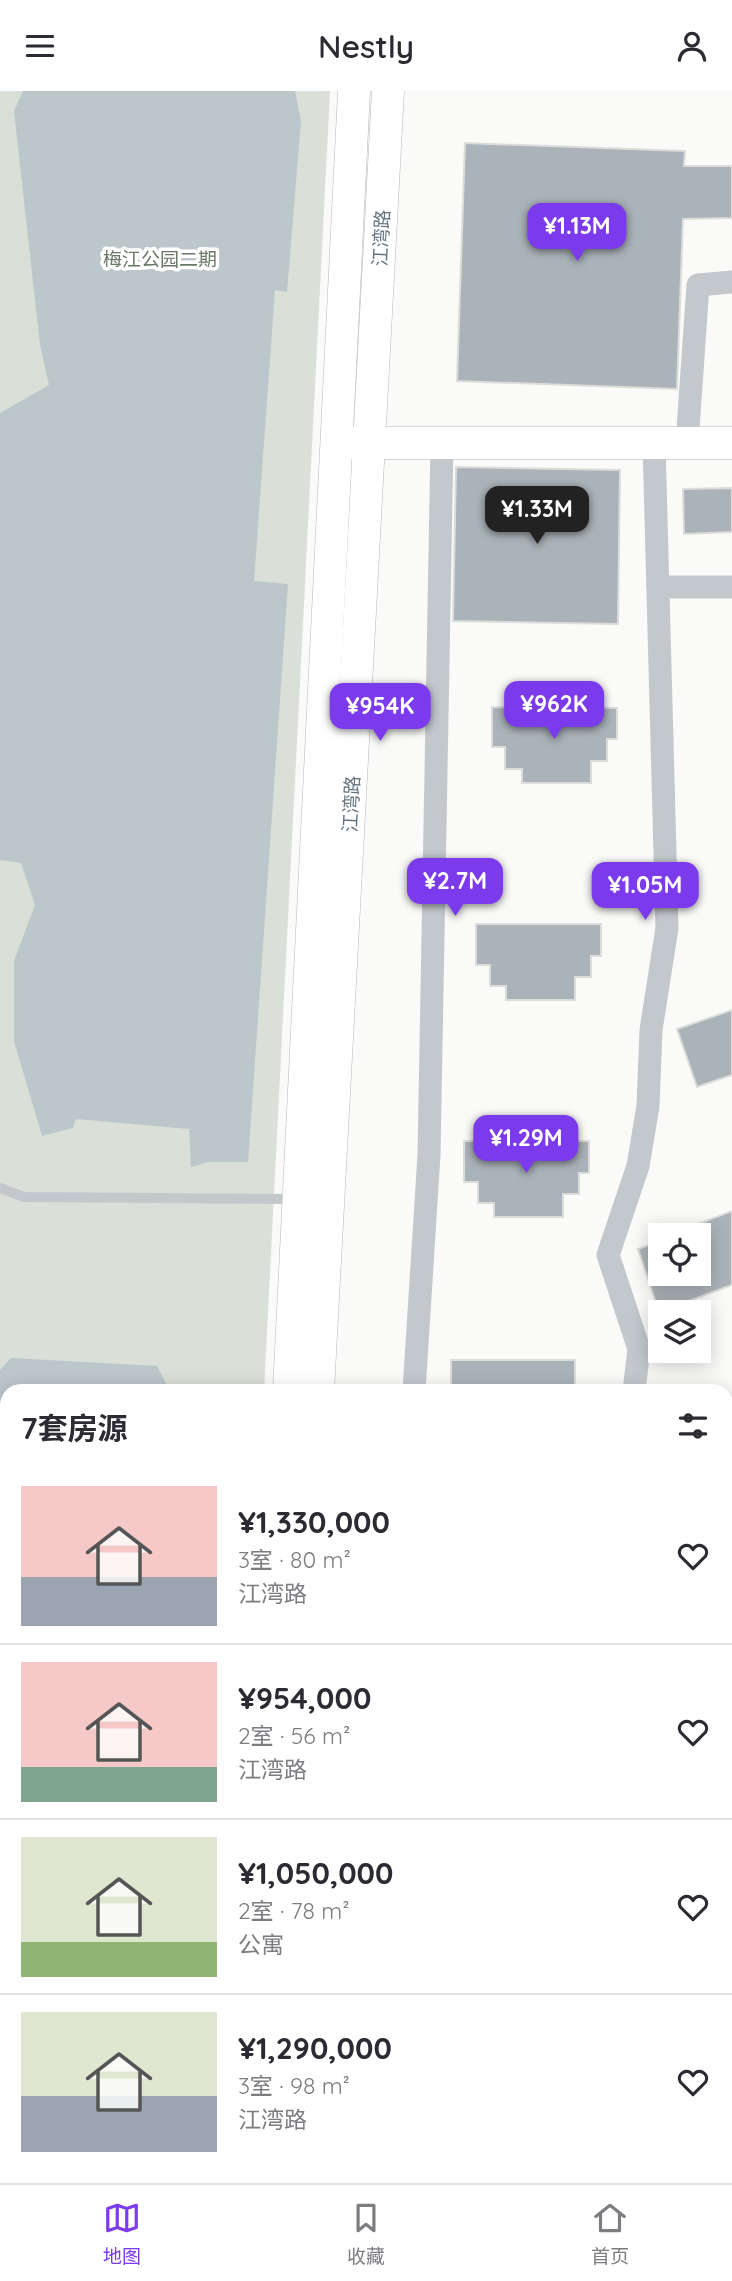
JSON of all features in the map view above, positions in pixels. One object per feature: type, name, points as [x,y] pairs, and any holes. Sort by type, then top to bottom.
[{"type":"main road","name":"江湾路","points":[[289,1384],[354,91]]},
{"type":"main road","name":"江湾路","points":[[318,1384],[388,91]]},
{"type":"main road","points":[[336,443],[732,443]]},
{"type":"street","points":[[687,443],[698,285],[732,282]]},
{"type":"street","points":[[414,1384],[429,1155],[442,443]]},
{"type":"street","points":[[636,1384],[639,1349],[608,1255],[638,1166],[648,1106],[651,1030],[667,928],[654,443]]},
{"type":"street","points":[[658,587],[732,587]]},
{"type":"lane","points":[[0,1188],[24,1197],[300,1199]]},
{"type":"green space","name":"梅江公园二期","points":[[0,91],[330,91],[264,1384],[0,1384]]},
{"type":"shaded area","name":"梅江公园二期","points":[[23,91],[295,91],[301,121],[287,292],[275,290],[254,581],[288,584],[248,1162],[209,1162],[191,1167],[189,1129],[76,1119],[73,1128],[42,1136],[14,1041],[14,961],[35,905],[21,863],[0,860],[0,413],[49,385],[40,345],[14,111]]},
{"type":"shaded area","points":[[11,1358],[157,1366],[166,1384],[0,1384],[0,1370]]},
{"type":"building","points":[[465,143],[685,151],[684,166],[732,166],[732,218],[683,219],[677,389],[457,381]]},
{"type":"building","points":[[456,467],[620,470],[618,624],[453,621]]},
{"type":"building","points":[[732,488],[732,532],[684,534],[683,489]]},
{"type":"building","points":[[492,707],[617,708],[617,739],[607,739],[607,761],[591,761],[591,783],[522,783],[522,769],[505,769],[505,747],[492,747]]},
{"type":"building","points":[[476,924],[601,924],[601,956],[591,956],[591,977],[575,977],[575,1000],[506,1000],[506,986],[490,986],[490,965],[476,965]]},
{"type":"building","points":[[732,1010],[732,1075],[697,1087],[677,1029]]},
{"type":"building","points":[[464,1141],[589,1141],[589,1173],[579,1173],[579,1194],[563,1194],[563,1217],[494,1217],[494,1203],[478,1203],[478,1182],[464,1182]]},
{"type":"building","points":[[732,1211],[732,1285],[691,1300],[655,1300],[650,1286],[711,1286],[711,1223],[701,1223]]},
{"type":"building","points":[[648,1245],[648,1279],[638,1249]]},
{"type":"building","points":[[451,1360],[575,1360],[575,1384],[451,1384]]}]
